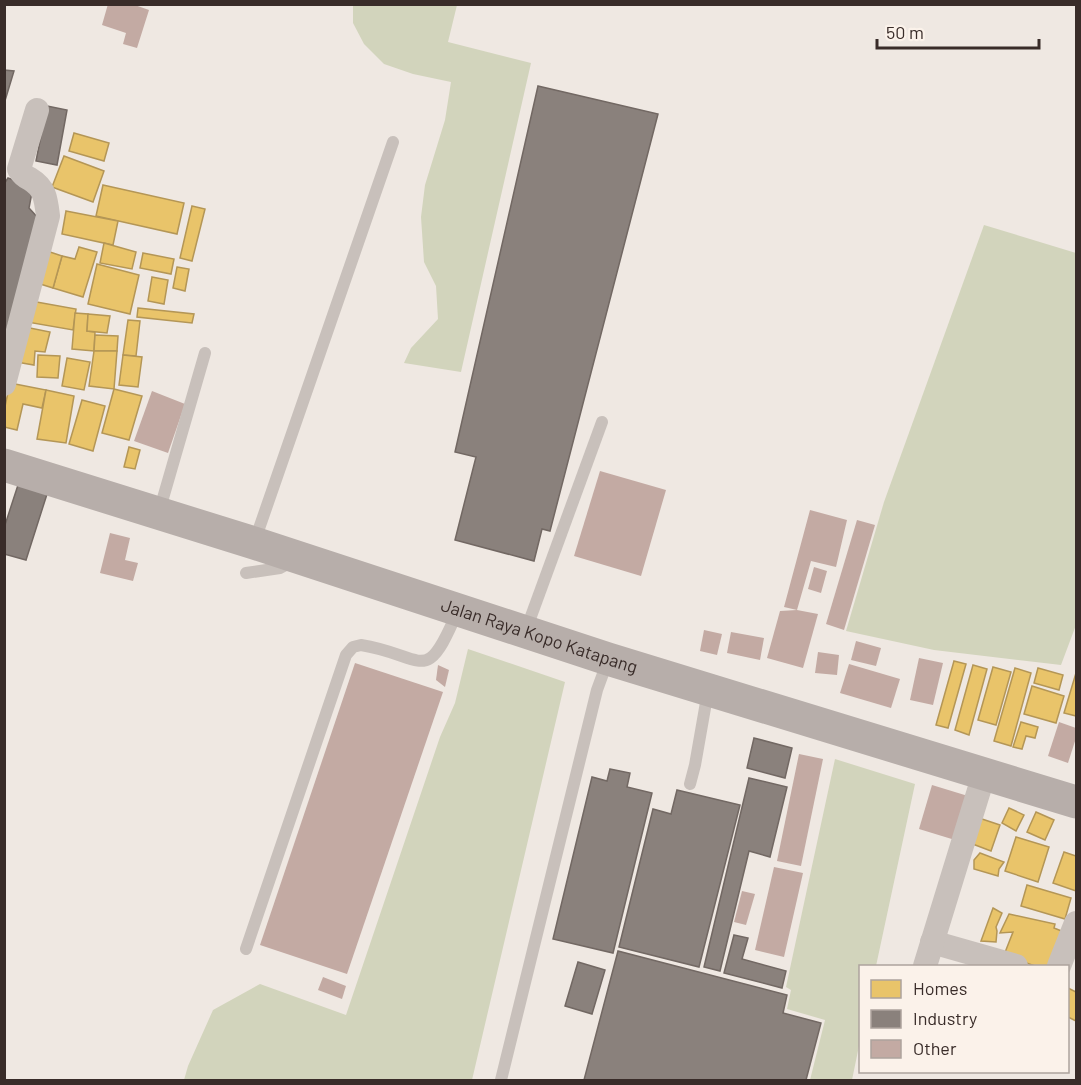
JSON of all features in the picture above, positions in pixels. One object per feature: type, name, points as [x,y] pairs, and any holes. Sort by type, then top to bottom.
[{"type":"main road","name":"Jalan Raya Kopo Katapang","points":[[4,465],[159,513],[250,558],[299,557],[525,633],[1077,802]]},
{"type":"street","points":[[4,384],[48,216],[44,191],[39,184],[21,174],[19,169],[37,110]]},
{"type":"street","points":[[925,965],[984,774]]},
{"type":"street","points":[[1059,965],[1077,922]]},
{"type":"street","points":[[932,942],[1012,965]]},
{"type":"lane","points":[[250,558],[393,142]]},
{"type":"lane","points":[[159,513],[205,353]]},
{"type":"lane","points":[[525,633],[602,422]]},
{"type":"lane","points":[[246,949],[346,655],[353,648],[361,645],[413,661],[426,661],[432,658],[445,640],[458,609]]},
{"type":"lane","points":[[501,1080],[594,701],[608,659]]},
{"type":"lane","points":[[690,784],[709,689]]},
{"type":"green space","points":[[353,5],[457,5],[448,42],[531,63],[461,372],[404,363],[411,348],[438,319],[436,286],[424,262],[421,217],[425,185],[445,120],[451,82],[413,74],[384,64],[364,44],[353,23]]},
{"type":"green space","points":[[984,225],[1076,253],[1076,625],[1061,665],[934,650],[846,631],[884,502]]},
{"type":"green space","points":[[468,649],[565,682],[472,1080],[184,1080],[213,1010],[260,984],[346,1015],[440,737],[455,703]]},
{"type":"green space","points":[[835,759],[915,784],[876,965],[859,965],[859,1046],[852,1080],[810,1080],[825,1020],[787,1009],[791,990],[786,987]]},
{"type":"building: Homes","points":[[74,133],[109,143],[104,161],[69,151]]},
{"type":"building: Homes","points":[[64,156],[104,171],[93,202],[52,187]]},
{"type":"building: Homes","points":[[103,185],[184,203],[177,234],[96,216]]},
{"type":"building: Homes","points":[[192,206],[205,209],[192,261],[180,258]]},
{"type":"building: Homes","points":[[66,211],[118,221],[113,245],[62,234]]},
{"type":"building: Homes","points":[[104,243],[136,252],[132,269],[100,263]]},
{"type":"building: Homes","points":[[79,247],[97,252],[83,297],[53,288],[62,256],[75,259]]},
{"type":"building: Homes","points":[[47,251],[62,256],[53,288],[37,283]]},
{"type":"building: Homes","points":[[143,253],[174,259],[171,274],[140,268]]},
{"type":"building: Homes","points":[[97,264],[139,275],[130,314],[88,304]]},
{"type":"building: Homes","points":[[177,267],[189,269],[185,291],[173,288]]},
{"type":"building: Homes","points":[[152,277],[168,280],[164,304],[148,301]]},
{"type":"building: Homes","points":[[31,301],[76,309],[73,330],[27,322]]},
{"type":"building: Homes","points":[[138,308],[194,314],[192,323],[137,317]]},
{"type":"building: Homes","points":[[75,313],[88,314],[87,331],[95,332],[94,351],[72,349]]},
{"type":"building: Homes","points":[[88,314],[110,316],[107,333],[87,331]]},
{"type":"building: Homes","points":[[128,320],[140,321],[136,356],[123,355]]},
{"type":"building: Homes","points":[[25,327],[50,332],[45,352],[35,351],[34,365],[16,362]]},
{"type":"building: Homes","points":[[95,335],[118,336],[117,351],[94,351]]},
{"type":"building: Homes","points":[[94,351],[117,351],[114,389],[89,386]]},
{"type":"building: Homes","points":[[38,355],[60,356],[58,378],[37,377]]},
{"type":"building: Homes","points":[[123,355],[142,357],[138,387],[119,385]]},
{"type":"building: Homes","points":[[67,358],[90,362],[84,390],[62,386]]},
{"type":"building: Homes","points":[[10,383],[46,390],[42,408],[23,404],[17,430],[4,427],[4,411]]},
{"type":"building: Homes","points":[[114,389],[142,396],[129,440],[102,433]]},
{"type":"building: Homes","points":[[46,390],[74,396],[66,443],[37,439]]},
{"type":"building: Homes","points":[[82,400],[105,406],[93,451],[69,444]]},
{"type":"building: Homes","points":[[129,447],[140,450],[135,469],[124,467]]},
{"type":"building: Homes","points":[[954,661],[966,664],[948,728],[936,725]]},
{"type":"building: Homes","points":[[973,665],[987,669],[969,735],[955,730]]},
{"type":"building: Homes","points":[[993,667],[1011,672],[996,725],[978,720]]},
{"type":"building: Homes","points":[[1015,668],[1031,673],[1011,746],[994,741]]},
{"type":"building: Homes","points":[[1038,668],[1063,675],[1059,690],[1034,683]]},
{"type":"building: Homes","points":[[1076,673],[1076,716],[1064,713]]},
{"type":"building: Homes","points":[[1032,686],[1064,696],[1056,723],[1024,714]]},
{"type":"building: Homes","points":[[1021,722],[1038,727],[1035,738],[1026,736],[1022,749],[1013,747]]},
{"type":"building: Homes","points":[[1009,808],[1024,815],[1016,831],[1002,823]]},
{"type":"building: Homes","points":[[1036,812],[1054,820],[1045,840],[1027,832]]},
{"type":"building: Homes","points":[[979,818],[1000,825],[991,851],[970,843]]},
{"type":"building: Homes","points":[[1016,837],[1049,847],[1038,882],[1005,871]]},
{"type":"building: Homes","points":[[1064,852],[1076,856],[1076,891],[1053,883]]},
{"type":"building: Homes","points":[[980,853],[1004,862],[999,869],[998,876],[974,869],[974,860]]},
{"type":"building: Homes","points":[[1027,885],[1071,898],[1065,919],[1021,906]]},
{"type":"building: Homes","points":[[993,908],[1002,913],[996,927],[996,942],[981,941]]},
{"type":"building: Homes","points":[[1009,914],[1055,924],[1054,928],[1064,932],[1052,965],[1032,965],[1004,955],[1013,932],[1000,933]]},
{"type":"building: Homes","points":[[1069,988],[1076,992],[1076,1021],[1069,1018]]},
{"type":"building: Industry","points":[[4,70],[14,71],[4,104]]},
{"type":"building: Industry","points":[[538,86],[658,114],[550,531],[542,529],[534,561],[455,540],[476,457],[455,452]]},
{"type":"building: Industry","points":[[47,106],[67,110],[57,165],[36,161]]},
{"type":"building: Industry","points":[[8,178],[33,187],[29,208],[39,219],[4,339],[4,184]]},
{"type":"building: Industry","points":[[19,482],[48,491],[26,560],[4,554],[4,528]]},
{"type":"building: Industry","points":[[754,738],[792,748],[785,778],[747,768]]},
{"type":"building: Industry","points":[[610,769],[630,773],[627,787],[652,793],[613,953],[553,939],[592,777],[607,781]]},
{"type":"building: Industry","points":[[749,778],[787,787],[770,857],[749,851],[720,971],[704,967]]},
{"type":"building: Industry","points":[[677,790],[740,805],[699,967],[619,947],[653,809],[671,814]]},
{"type":"building: Industry","points":[[734,935],[748,938],[742,959],[786,971],[782,988],[724,973]]},
{"type":"building: Industry","points":[[618,951],[787,995],[783,1013],[821,1023],[806,1080],[584,1080]]},
{"type":"building: Industry","points":[[578,962],[605,970],[592,1014],[565,1006]]},
{"type":"building: Other","points":[[108,4],[132,4],[149,10],[137,48],[123,44],[126,33],[102,25]]},
{"type":"building: Other","points":[[152,391],[185,404],[168,453],[134,441]]},
{"type":"building: Other","points":[[600,471],[666,490],[641,576],[574,556]]},
{"type":"building: Other","points":[[810,510],[847,520],[836,567],[811,561],[797,610],[784,607]]},
{"type":"building: Other","points":[[857,520],[875,525],[844,630],[826,624]]},
{"type":"building: Other","points":[[110,533],[130,538],[125,560],[138,563],[133,581],[100,573]]},
{"type":"building: Other","points":[[814,567],[827,571],[821,593],[808,589]]},
{"type":"building: Other","points":[[797,610],[818,614],[803,668],[767,658],[780,611]]},
{"type":"building: Other","points":[[704,630],[722,634],[717,655],[700,651]]},
{"type":"building: Other","points":[[731,632],[764,638],[760,660],[727,653]]},
{"type":"building: Other","points":[[856,641],[881,648],[876,666],[851,660]]},
{"type":"building: Other","points":[[818,652],[839,655],[837,675],[815,673]]},
{"type":"building: Other","points":[[919,658],[943,663],[933,705],[910,700]]},
{"type":"building: Other","points":[[355,663],[443,692],[347,974],[260,945]]},
{"type":"building: Other","points":[[849,664],[900,679],[891,708],[840,693]]},
{"type":"building: Other","points":[[438,665],[449,670],[445,687],[436,680]]},
{"type":"building: Other","points":[[1059,722],[1076,728],[1076,738],[1068,763],[1048,756]]},
{"type":"building: Other","points":[[799,754],[823,759],[801,866],[777,861]]},
{"type":"building: Other","points":[[932,785],[968,796],[955,840],[919,829]]},
{"type":"building: Other","points":[[774,867],[803,873],[784,957],[755,950]]},
{"type":"building: Other","points":[[742,891],[755,894],[746,925],[734,922]]},
{"type":"building: Other","points":[[323,977],[346,986],[342,999],[318,990]]}]
